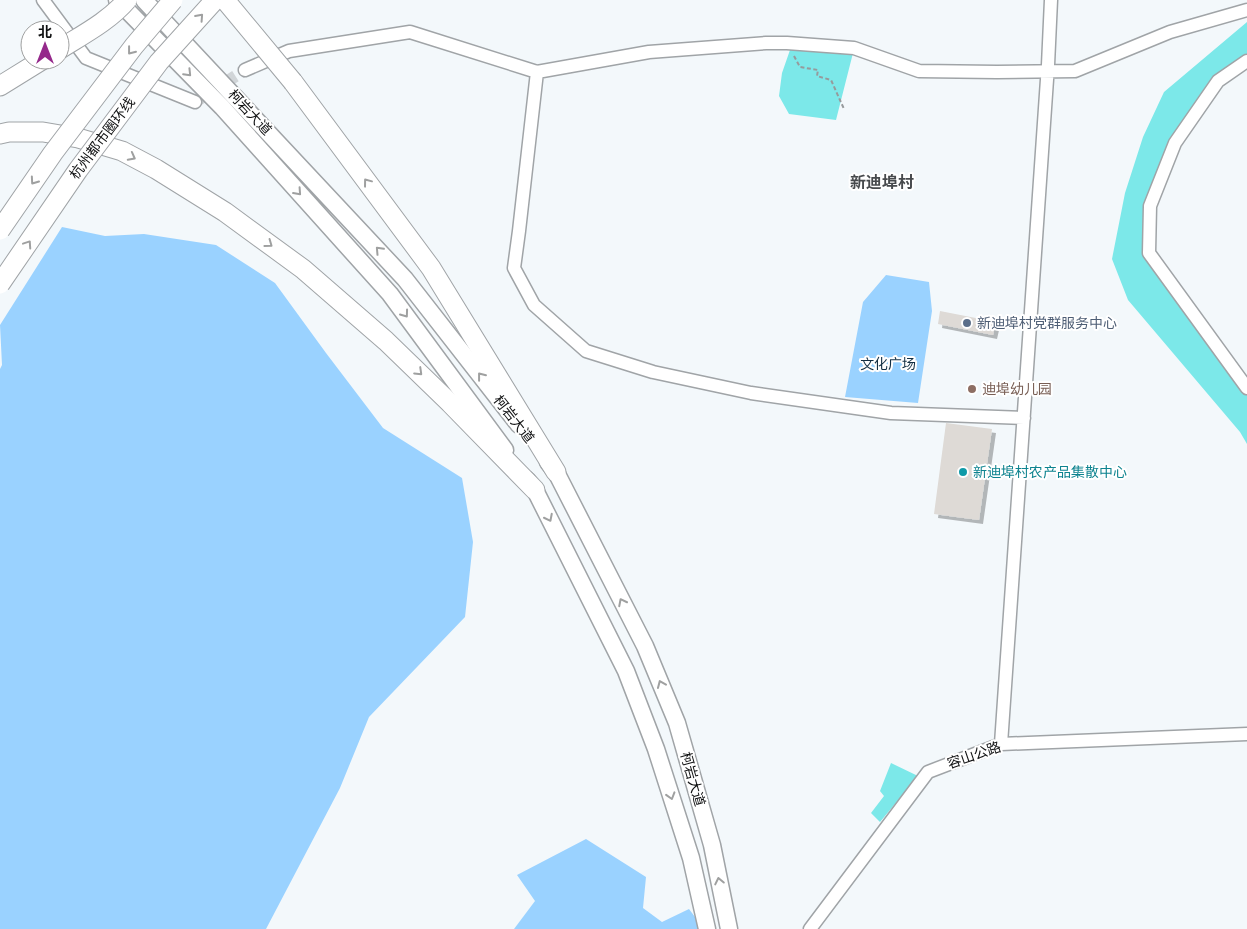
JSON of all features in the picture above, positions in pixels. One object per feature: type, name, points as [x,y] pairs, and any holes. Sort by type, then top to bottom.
[{"type":"highway","points":[[70,43],[102,23],[119,10],[127,0]]},
{"type":"highway","points":[[0,230],[53,153],[134,46],[173,0]]},
{"type":"highway","name":"杭州都市圈环线","points":[[0,284],[78,170],[153,70],[215,0]]},
{"type":"highway","points":[[225,0],[292,82],[431,268],[556,472]]},
{"type":"highway","points":[[0,86],[26,70]]},
{"type":"highway","points":[[0,134],[9,132],[43,132],[78,138],[122,152],[156,169],[225,212],[303,269],[386,341],[535,490]]},
{"type":"main road","name":"柯岩大道","points":[[117,0],[222,107],[390,294],[535,490],[626,671],[656,749],[691,858],[707,929]]},
{"type":"main road","name":"柯岩大道","points":[[144,0],[405,279],[556,472],[644,646],[677,723],[712,845],[729,929]]},
{"type":"street","points":[[42,0],[86,58],[195,102]]},
{"type":"street","points":[[1001,744],[1048,71],[1050,0]]},
{"type":"street","points":[[245,70],[290,51],[410,32],[537,72],[649,52],[766,43],[854,48],[919,71],[1075,71],[1170,32],[1247,10]]},
{"type":"street","points":[[1247,61],[1218,81],[1175,143],[1150,206],[1149,254],[1247,388]]},
{"type":"street","points":[[537,72],[520,231],[514,268],[534,305],[586,351],[653,372],[751,393],[891,413],[1024,418]]},
{"type":"street","name":"容山公路","points":[[810,929],[928,772],[1001,744],[1247,734]]},
{"type":"path","points":[[787,43],[800,67],[818,70],[817,76],[831,80],[844,109]]},
{"type":"green space","points":[[62,227],[105,236],[144,234],[216,245],[275,283],[383,428],[462,478],[473,542],[465,617],[369,717],[340,788],[266,929],[0,929],[0,369],[2,365],[0,325]]},
{"type":"green space","name":"文化广场","points":[[886,275],[929,282],[932,311],[918,403],[845,397],[863,302]]},
{"type":"green space","points":[[586,839],[646,877],[643,908],[662,922],[689,909],[704,929],[514,929],[535,901],[517,875]]},
{"type":"shaded area","points":[[1247,22],[1247,56],[1218,78],[1149,204],[1146,254],[1247,391],[1247,444],[1240,432],[1128,300],[1112,259],[1125,193],[1143,137],[1164,92]]},
{"type":"shaded area","points":[[790,50],[853,53],[836,120],[789,114],[779,96],[782,73]]},
{"type":"shaded area","points":[[891,763],[918,776],[880,822],[871,813],[884,796],[880,791]]},
{"type":"building","name":"新迪埠村党群服务中心","points":[[940,311],[996,322],[993,335],[938,324]]},
{"type":"building","name":"新迪埠村农产品集散中心","points":[[946,423],[992,429],[979,520],[934,514]]},
{"type":"tunnel","points":[[195,102],[245,70]]},
{"type":"place","name":"新迪埠村党群服务中心","points":[[967,323]]},
{"type":"place","name":"迪埠幼儿园","points":[[972,389]]},
{"type":"place","name":"新迪埠村农产品集散中心","points":[[963,472]]},
{"type":"district","name":"新迪埠村","points":[[882,182]]}]
